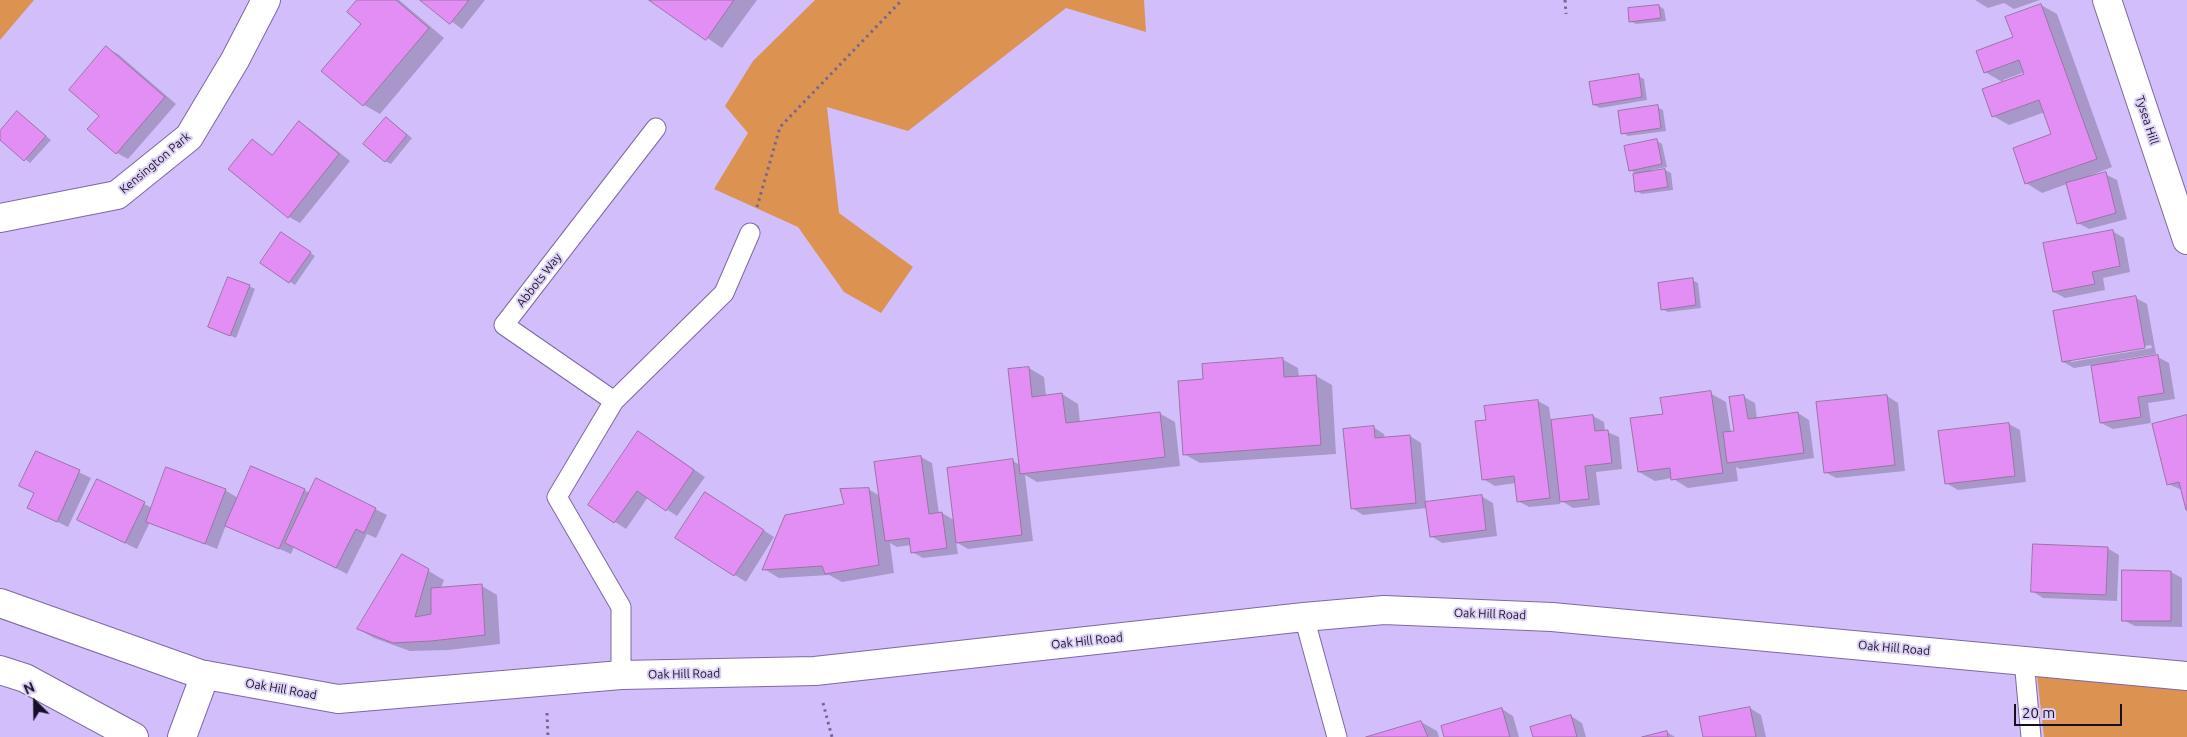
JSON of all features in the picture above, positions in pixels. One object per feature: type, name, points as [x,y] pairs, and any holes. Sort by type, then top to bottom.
[{"type":"main road","name":"Kensington Park","points":[[0,218],[117,195],[190,137],[235,60],[266,0]]},
{"type":"main road","name":"Tysea Hill","points":[[2107,0],[2187,240]]},
{"type":"main road","name":"Oak Hill Road","points":[[0,604],[205,675],[338,699],[622,675],[815,671],[1304,616],[1384,610],[1552,617],[2187,676]]},
{"type":"main road","points":[[0,670],[25,678],[134,737]]},
{"type":"main road","points":[[182,737],[205,675]]},
{"type":"lane","name":"Abbots Way","points":[[614,401],[504,325],[656,128]]},
{"type":"lane","points":[[622,675],[622,608],[557,497],[614,401],[724,293],[750,233]]},
{"type":"lane","points":[[1304,616],[1337,737]]},
{"type":"lane","points":[[2024,660],[2031,737]]},
{"type":"path","points":[[750,233],[780,127],[902,0]]},
{"type":"path","points":[[1564,0],[1566,14]]},
{"type":"shaded area","points":[[0,0],[34,0],[0,40]]},
{"type":"shaded area","points":[[815,0],[1144,0],[1146,32],[1066,8],[908,131],[827,107],[839,213],[913,267],[881,313],[844,292],[798,227],[714,189],[748,133],[725,106],[753,61]]},
{"type":"shaded area","points":[[2034,649],[2187,665],[2187,737],[2044,737]]},
{"type":"building","points":[[357,0],[396,0],[429,28],[363,106],[321,71],[361,24],[347,12]]},
{"type":"building","points":[[420,0],[469,0],[450,24]]},
{"type":"building","points":[[649,0],[734,0],[706,40]]},
{"type":"building","points":[[2041,4],[2097,159],[2025,184],[2013,148],[2051,134],[2039,100],[1992,117],[1982,89],[2024,74],[2019,60],[1984,73],[1976,51],[2013,37],[2005,17]]},
{"type":"building","points":[[1659,5],[1661,18],[1629,22],[1628,8]]},
{"type":"building","points":[[106,46],[165,97],[116,154],[87,129],[99,116],[69,90]]},
{"type":"building","points":[[1639,74],[1642,97],[1593,105],[1589,82]]},
{"type":"building","points":[[1658,105],[1661,128],[1621,134],[1618,111]]},
{"type":"building","points":[[17,111],[46,136],[24,161],[0,140],[0,131]]},
{"type":"building","points":[[386,117],[407,135],[385,162],[363,144]]},
{"type":"building","points":[[299,121],[339,154],[288,218],[228,169],[252,139],[272,155]]},
{"type":"building","points":[[1657,139],[1662,164],[1629,171],[1624,146]]},
{"type":"building","points":[[1665,169],[1668,187],[1635,192],[1633,174]]},
{"type":"building","points":[[2106,172],[2116,213],[2077,224],[2066,183]]},
{"type":"building","points":[[2113,230],[2120,266],[2092,272],[2095,284],[2053,292],[2043,243]]},
{"type":"building","points":[[281,232],[311,252],[289,283],[260,263]]},
{"type":"building","points":[[228,277],[250,285],[230,336],[208,327]]},
{"type":"building","points":[[1693,278],[1696,305],[1661,310],[1658,283]]},
{"type":"building","points":[[2136,296],[2145,348],[2062,362],[2053,311]]},
{"type":"building","points":[[2158,355],[2164,393],[2138,397],[2141,417],[2100,423],[2091,366]]},
{"type":"building","points":[[1283,358],[1284,377],[1316,375],[1321,445],[1183,455],[1178,381],[1203,379],[1202,364]]},
{"type":"building","points":[[1029,367],[1032,397],[1062,393],[1066,423],[1160,412],[1165,457],[1020,474],[1008,369]]},
{"type":"building","points":[[1711,391],[1723,473],[1671,480],[1670,468],[1638,472],[1630,418],[1663,414],[1660,398]]},
{"type":"building","points":[[1744,395],[1748,419],[1798,412],[1804,453],[1727,463],[1723,432],[1734,431],[1729,397]]},
{"type":"building","points":[[1887,395],[1895,465],[1824,473],[1816,402]]},
{"type":"building","points":[[1538,400],[1550,498],[1517,502],[1514,476],[1482,480],[1475,421],[1486,420],[1484,406]]},
{"type":"building","points":[[1593,415],[1595,431],[1608,430],[1612,463],[1585,466],[1589,499],[1560,502],[1551,420]]},
{"type":"building","points":[[2187,415],[2186,510],[2179,482],[2167,485],[2152,424]]},
{"type":"building","points":[[2009,423],[2015,476],[1945,484],[1938,431]]},
{"type":"building","points":[[1374,426],[1375,438],[1410,435],[1416,503],[1351,509],[1343,429]]},
{"type":"building","points":[[638,431],[694,470],[666,511],[637,491],[614,523],[588,505]]},
{"type":"building","points":[[36,451],[80,470],[57,522],[27,508],[34,493],[19,486]]},
{"type":"building","points":[[921,456],[929,514],[942,512],[947,548],[911,553],[909,538],[885,541],[874,462]]},
{"type":"building","points":[[1013,459],[1022,535],[956,543],[947,468]]},
{"type":"building","points":[[251,466],[305,489],[279,549],[225,526]]},
{"type":"building","points":[[166,467],[226,489],[205,544],[146,522]]},
{"type":"building","points":[[316,478],[376,508],[364,533],[356,529],[336,568],[285,543]]},
{"type":"building","points":[[97,479],[145,502],[125,543],[77,520]]},
{"type":"building","points":[[869,488],[879,565],[825,574],[822,566],[762,570],[785,515],[844,504],[840,489]]},
{"type":"building","points":[[705,492],[764,530],[734,576],[675,538]]},
{"type":"building","points":[[1482,495],[1486,530],[1430,537],[1425,502]]},
{"type":"building","points":[[2033,544],[2108,547],[2106,595],[2031,592]]},
{"type":"building","points":[[402,554],[429,569],[415,617],[431,614],[431,588],[482,584],[485,635],[393,643],[357,629]]},
{"type":"building","points":[[2122,570],[2171,571],[2171,621],[2122,621]]},
{"type":"building","points":[[1750,707],[1756,737],[1703,737],[1699,717]]},
{"type":"building","points":[[1502,708],[1510,737],[1444,737],[1441,726]]},
{"type":"building","points":[[1571,715],[1577,737],[1533,737],[1530,727]]},
{"type":"building","points":[[1421,721],[1428,737],[1366,737]]},
{"type":"building","points":[[1667,731],[1668,737],[1642,737]]}]
